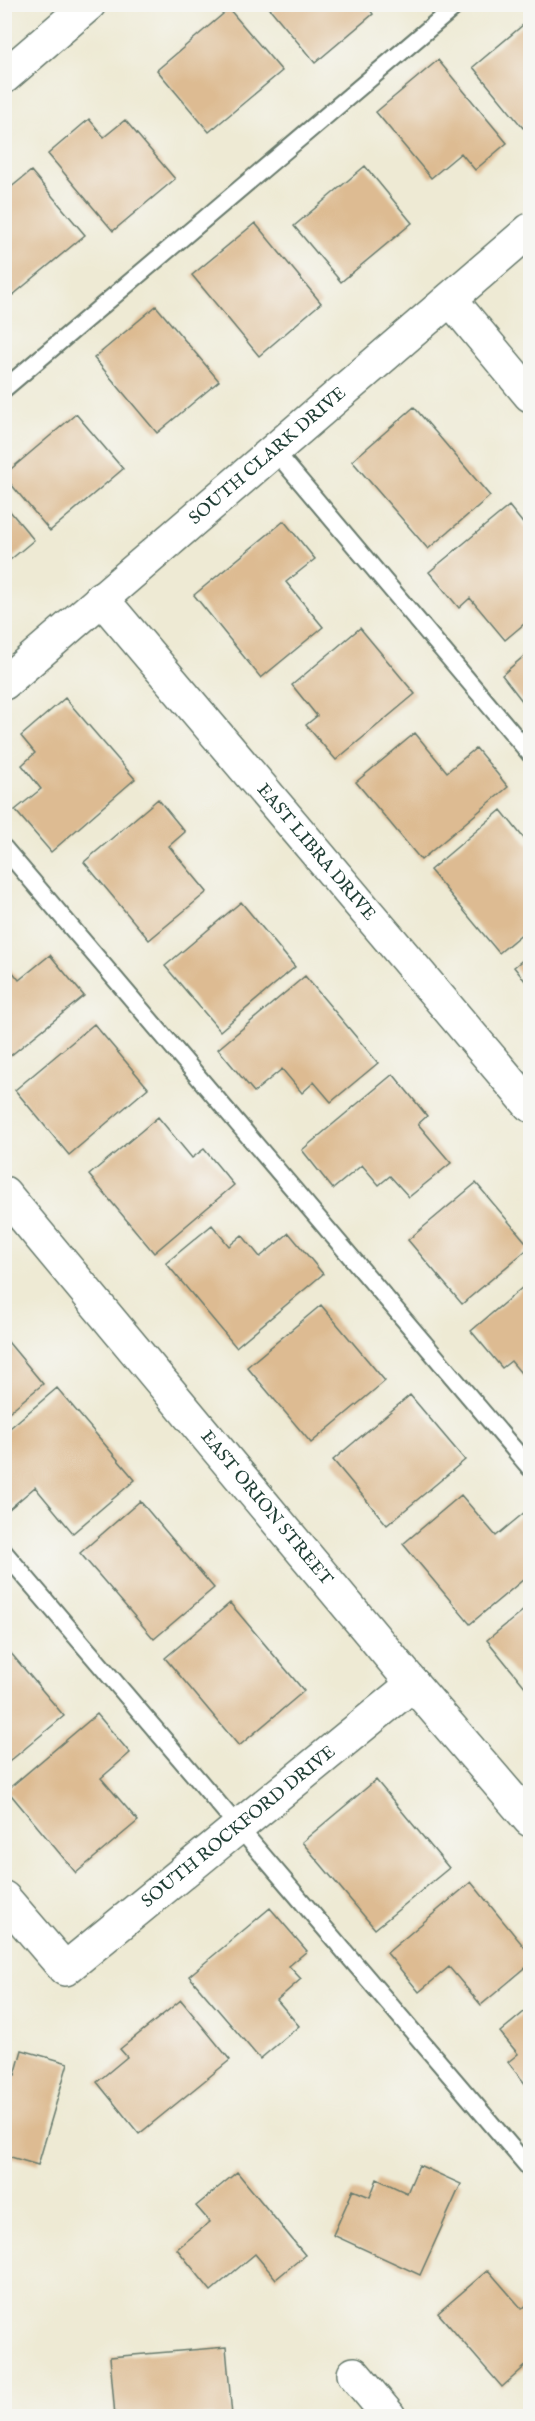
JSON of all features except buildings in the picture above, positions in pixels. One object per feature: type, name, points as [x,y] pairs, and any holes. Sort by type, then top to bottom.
[{"type":"street","points":[[4,77],[89,4]]},
{"type":"street","name":"SOUTH CLARK DRIVE","points":[[4,683],[531,230]]},
{"type":"street","points":[[450,300],[531,395]]},
{"type":"street","name":"EAST LIBRA DRIVE","points":[[101,598],[531,1105]]},
{"type":"street","name":"EAST ORION STREET","points":[[4,1193],[413,1684],[531,1820]]},
{"type":"street","name":"SOUTH ROCKFORD DRIVE","points":[[4,1898],[65,1969],[413,1684]]},
{"type":"street","points":[[354,2374],[390,2416]]},
{"type":"lane","points":[[4,389],[458,4]]},
{"type":"lane","points":[[274,450],[531,754]]},
{"type":"lane","points":[[4,848],[531,1468]]},
{"type":"lane","points":[[4,1552],[531,2169]]}]
